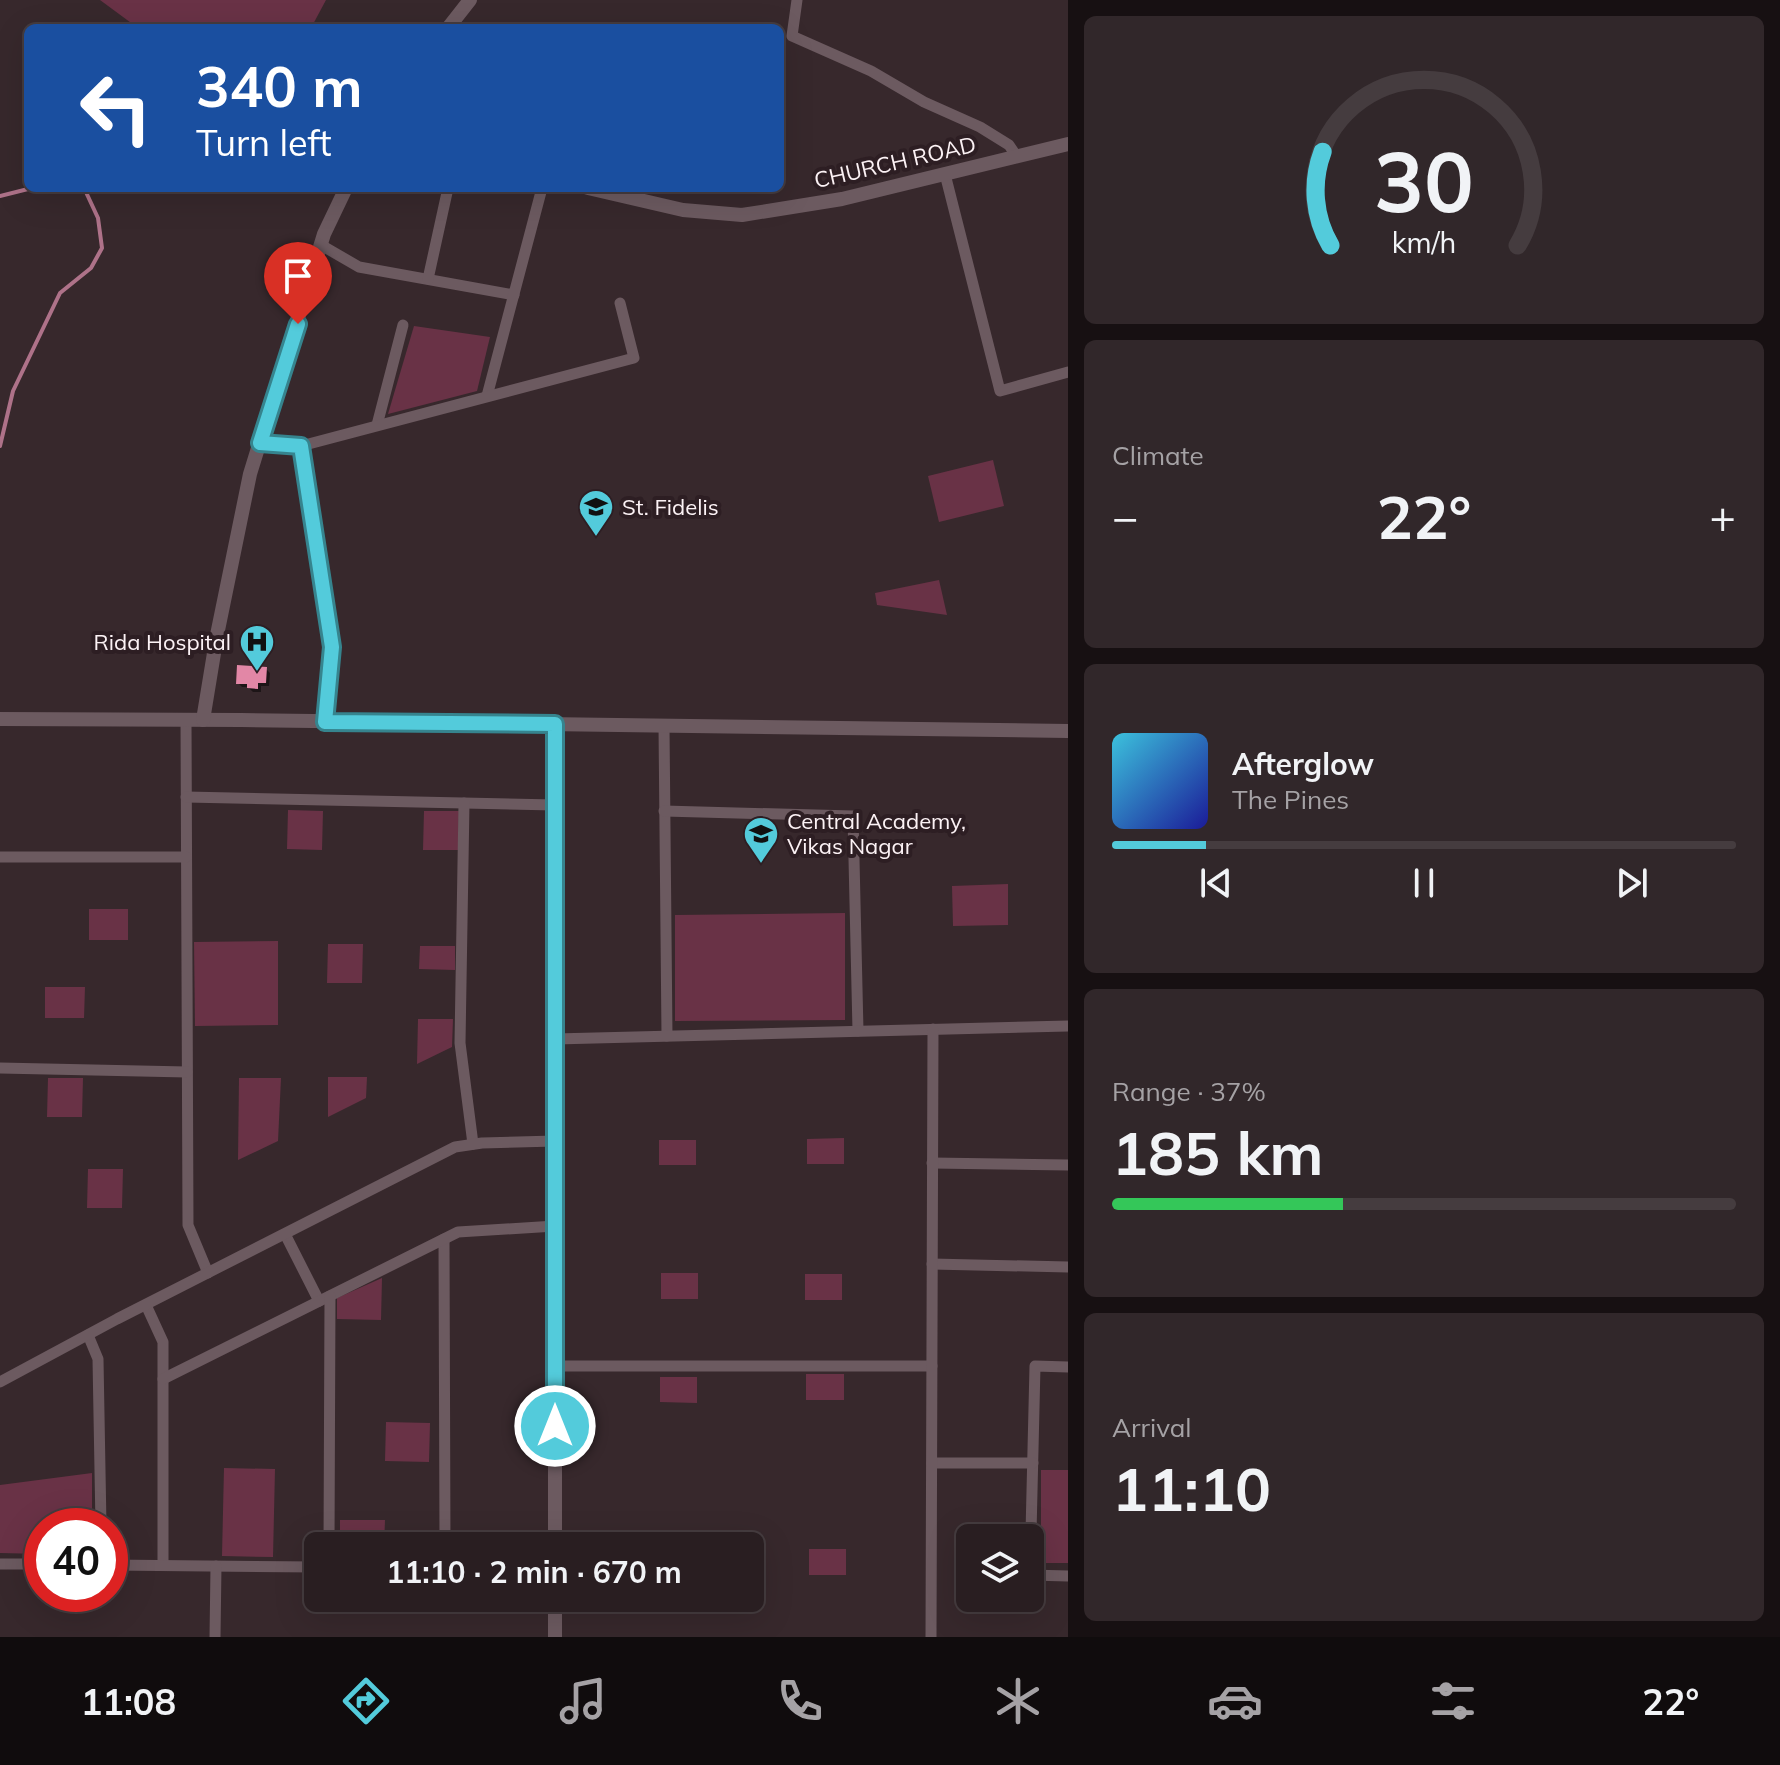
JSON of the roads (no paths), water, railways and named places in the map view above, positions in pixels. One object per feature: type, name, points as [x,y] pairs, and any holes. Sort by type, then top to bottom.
[{"type":"street","points":[[451,24],[470,0]]},
{"type":"street","points":[[797,0],[792,36],[871,71],[924,102],[980,127],[1009,145],[1017,157]]},
{"type":"street","name":"CHURCH ROAD","points":[[605,192],[683,210],[742,215],[842,199],[1068,144]]},
{"type":"street","points":[[945,174],[1000,391],[1068,372]]},
{"type":"street","points":[[203,720],[250,474],[324,234],[344,192]]},
{"type":"street","points":[[428,279],[447,192]]},
{"type":"street","points":[[487,396],[541,192]]},
{"type":"street","points":[[321,245],[359,267],[514,295]]},
{"type":"street","points":[[260,443],[301,446],[634,358],[620,303]]},
{"type":"street","points":[[377,425],[403,325]]},
{"type":"street","points":[[301,446],[332,647],[325,722]]},
{"type":"street","points":[[0,719],[1068,731]]},
{"type":"street","points":[[186,720],[188,1225],[208,1273]]},
{"type":"street","points":[[555,724],[555,1532]]},
{"type":"street","points":[[664,726],[667,1036]]},
{"type":"street","points":[[186,797],[555,805]]},
{"type":"street","points":[[464,803],[460,1043],[473,1144]]},
{"type":"street","points":[[664,811],[853,816],[858,1031]]},
{"type":"street","points":[[0,857],[186,857]]},
{"type":"street","points":[[555,1039],[1068,1026]]},
{"type":"street","points":[[931,1637],[933,1029]]},
{"type":"street","points":[[0,1068],[187,1072]]},
{"type":"street","points":[[0,1382],[455,1147],[555,1141]]},
{"type":"street","points":[[932,1163],[1068,1165]]},
{"type":"street","points":[[163,1379],[458,1232],[555,1226]]},
{"type":"street","points":[[285,1234],[324,1299],[329,1532]]},
{"type":"street","points":[[444,1239],[445,1532]]},
{"type":"street","points":[[932,1264],[1068,1267]]},
{"type":"street","points":[[146,1305],[163,1342],[163,1565]]},
{"type":"street","points":[[88,1335],[98,1359],[101,1508]]},
{"type":"street","points":[[555,1366],[932,1366]]},
{"type":"street","points":[[1068,1367],[1035,1366],[1030,1575],[1068,1576]]},
{"type":"street","points":[[932,1463],[1033,1463]]},
{"type":"street","points":[[0,1564],[24,1564]]},
{"type":"street","points":[[128,1565],[304,1567]]},
{"type":"street","points":[[215,1637],[216,1566]]},
{"type":"street","points":[[555,1612],[555,1637]]},
{"type":"waterway","points":[[0,196],[24,190]]},
{"type":"waterway","points":[[0,446],[13,391],[60,293],[91,268],[102,248],[98,218],[86,192]]},
{"type":"place","name":"St. Fidelis","points":[[596,538]]},
{"type":"place","name":"Rida Hospital","points":[[257,673]]},
{"type":"place","name":"Central Academy, Vikas Nagar","points":[[761,865]]}]
